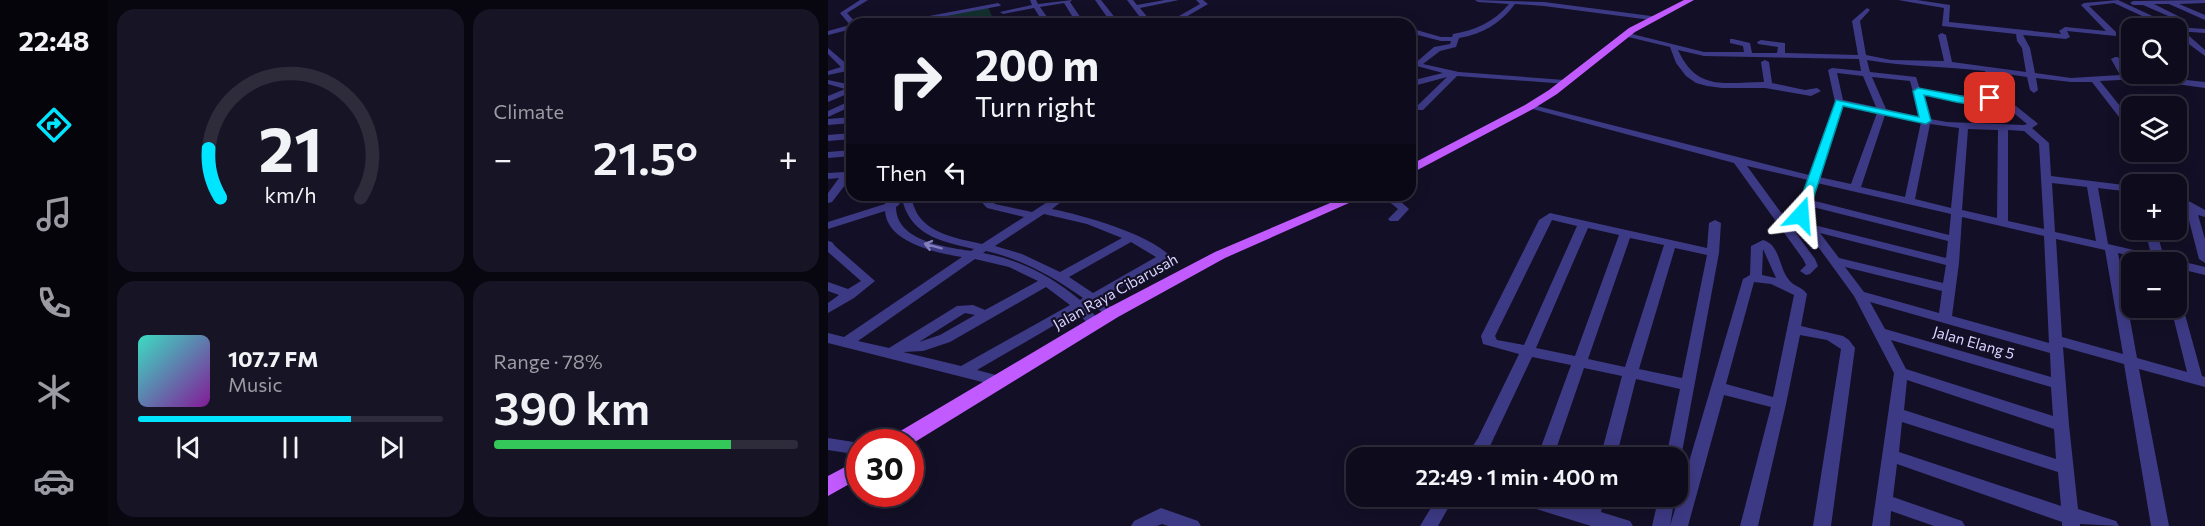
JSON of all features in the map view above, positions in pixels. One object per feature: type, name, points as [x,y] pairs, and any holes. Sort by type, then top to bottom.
[{"type":"main road","points":[[1416,167],[1529,107],[1627,33],[1651,18],[1690,0]]},
{"type":"main road","name":"Jalan Raya Cibarusah","points":[[920,429],[1112,313],[1220,255],[1346,201]]},
{"type":"main road","points":[[828,487],[846,476]]},
{"type":"street","points":[[846,18],[843,13],[865,0]]},
{"type":"street","points":[[1003,12],[1034,3],[1067,0],[1078,18]]},
{"type":"street","points":[[1098,0],[1112,18]]},
{"type":"street","points":[[1130,0],[1144,18]]},
{"type":"street","points":[[1136,7],[1176,0]]},
{"type":"street","points":[[1162,1],[1180,17],[1205,4],[1199,0]]},
{"type":"street","points":[[1478,0],[1544,4],[1651,18]]},
{"type":"street","points":[[1901,0],[1948,6],[1944,29],[1949,64]]},
{"type":"street","points":[[1944,29],[2019,32],[2066,37],[2063,31],[2066,29],[2113,34],[2084,5],[2111,1],[2148,18]]},
{"type":"street","points":[[2111,1],[2141,18]]},
{"type":"street","points":[[2167,1],[2205,20]]},
{"type":"street","points":[[2133,3],[2205,1]]},
{"type":"street","points":[[2143,2],[2178,18]]},
{"type":"street","points":[[921,18],[997,3],[1004,18]]},
{"type":"street","points":[[1034,3],[1044,18]]},
{"type":"street","points":[[1416,33],[1441,39],[1453,39],[1456,36],[1471,34],[1493,23],[1513,3]]},
{"type":"street","points":[[1855,188],[1882,111],[1862,63],[1863,57],[1856,24],[1867,10]]},
{"type":"street","points":[[2190,11],[2205,10]]},
{"type":"street","points":[[2187,20],[2205,20]]},
{"type":"street","points":[[828,33],[846,28]]},
{"type":"street","points":[[1416,31],[1426,29]]},
{"type":"street","points":[[2187,30],[2205,31]]},
{"type":"street","points":[[2019,32],[2026,48],[2034,90]]},
{"type":"street","points":[[1627,33],[1704,54],[1863,57],[1891,62],[1949,64],[2071,80],[2121,78]]},
{"type":"street","points":[[1417,63],[1437,49],[1453,45],[1455,41],[1453,39]]},
{"type":"street","points":[[2187,39],[2205,54]]},
{"type":"street","points":[[1733,41],[1747,45],[1748,54]]},
{"type":"street","points":[[1761,42],[1782,45],[1781,55]]},
{"type":"street","points":[[1670,46],[1691,79],[1698,82],[1733,87],[1768,85],[1808,93],[1816,91]]},
{"type":"street","points":[[829,51],[846,65]]},
{"type":"street","points":[[2115,58],[2121,69]]},
{"type":"street","points":[[828,62],[837,59]]},
{"type":"street","points":[[1765,62],[1768,85]]},
{"type":"street","points":[[1417,63],[1454,73],[1564,82]]},
{"type":"street","points":[[1931,63],[1937,76]]},
{"type":"street","points":[[828,73],[846,69]]},
{"type":"street","points":[[1881,526],[1886,502],[1901,374],[1860,296],[1801,215],[1839,102],[1832,70],[1913,79],[1926,121],[1909,202]]},
{"type":"street","points":[[1989,71],[1994,88],[1990,95],[1992,102]]},
{"type":"street","points":[[1416,82],[1454,73]]},
{"type":"street","points":[[1420,108],[1454,73]]},
{"type":"street","points":[[2094,79],[2121,114]]},
{"type":"street","points":[[829,83],[846,87]]},
{"type":"street","points":[[2187,83],[2205,85]]},
{"type":"street","points":[[1839,102],[1926,121],[1964,126],[2026,128],[2033,124],[2008,104],[1977,102],[1918,91]]},
{"type":"street","points":[[828,99],[846,93]]},
{"type":"street","points":[[828,114],[846,106]]},
{"type":"street","points":[[1529,107],[1753,165],[2124,252]]},
{"type":"street","points":[[828,122],[846,120]]},
{"type":"street","points":[[1945,318],[1953,263],[1955,213],[1964,126]]},
{"type":"street","points":[[2002,224],[2003,127]]},
{"type":"street","points":[[2026,128],[2044,143],[2058,384],[2070,520]]},
{"type":"street","points":[[828,138],[846,136]]},
{"type":"street","points":[[828,155],[846,154]]},
{"type":"street","points":[[1739,161],[1809,259],[1812,266],[1806,271]]},
{"type":"street","points":[[828,176],[846,173]]},
{"type":"street","points":[[829,198],[846,176]]},
{"type":"street","points":[[2047,179],[2121,188]]},
{"type":"street","points":[[2092,185],[2132,363],[2160,526]]},
{"type":"street","points":[[828,226],[890,201],[896,228],[905,235],[933,247],[1011,263],[1048,281],[1080,306],[1095,323]]},
{"type":"street","points":[[907,201],[910,214],[926,229],[950,239],[1018,257],[1062,276],[1112,313]]},
{"type":"street","points":[[964,371],[1093,300],[1165,257],[1130,237],[1063,214],[991,206],[986,201]]},
{"type":"street","points":[[845,343],[984,247],[1056,201]]},
{"type":"street","points":[[1394,201],[1404,209],[1394,219]]},
{"type":"street","points":[[1805,201],[1953,239]]},
{"type":"street","points":[[2187,207],[2205,214]]},
{"type":"street","points":[[2191,210],[2205,259]]},
{"type":"street","points":[[1688,385],[1490,343],[1488,336],[1546,218],[1556,216],[1713,253]]},
{"type":"street","points":[[1481,447],[1528,351],[1584,223]]},
{"type":"street","points":[[1676,447],[1713,253],[1715,223]]},
{"type":"street","points":[[1809,227],[1953,263]]},
{"type":"street","points":[[1549,447],[1626,233]]},
{"type":"street","points":[[1062,276],[1130,237]]},
{"type":"street","points":[[1756,276],[1757,246],[1763,243],[1767,246],[1786,286]]},
{"type":"street","points":[[1611,447],[1630,374],[1670,244]]},
{"type":"street","points":[[828,247],[869,281],[828,309]]},
{"type":"street","points":[[1833,260],[1950,289]]},
{"type":"street","points":[[2187,267],[2205,271]]},
{"type":"street","points":[[1679,526],[1749,279],[1756,276],[1798,290],[1801,294],[1779,404],[1749,526]]},
{"type":"street","points":[[896,350],[926,346],[1048,281]]},
{"type":"street","points":[[828,286],[850,295]]},
{"type":"street","points":[[1860,296],[2200,381]]},
{"type":"street","points":[[2181,318],[2200,381]]},
{"type":"street","points":[[1793,329],[1834,339],[1844,343],[1848,348],[1822,526]]},
{"type":"street","name":"Jalan Elang 5","points":[[1881,333],[2058,384]]},
{"type":"street","points":[[828,338],[845,343],[896,350],[998,381]]},
{"type":"street","points":[[1901,374],[2061,424]]},
{"type":"street","points":[[1719,388],[1779,404]]},
{"type":"street","points":[[1897,414],[2065,468]]},
{"type":"street","points":[[828,444],[846,447]]},
{"type":"street","points":[[1892,456],[2062,514],[2070,520],[2110,526]]},
{"type":"street","points":[[1886,502],[1956,526]]},
{"type":"street","points":[[1429,526],[1440,507]]},
{"type":"street","points":[[1555,507],[1624,526]]},
{"type":"street","points":[[1591,518],[1594,507]]},
{"type":"street","points":[[1661,526],[1664,507]]},
{"type":"street","points":[[1140,526],[1161,516],[1192,526]]},
{"type":"green space","points":[[988,7],[993,18],[929,18]]},
{"type":"route","points":[[1801,215],[1839,102],[1926,121],[1918,91],[1944,94],[1977,102],[1992,102],[1990,98]]}]
